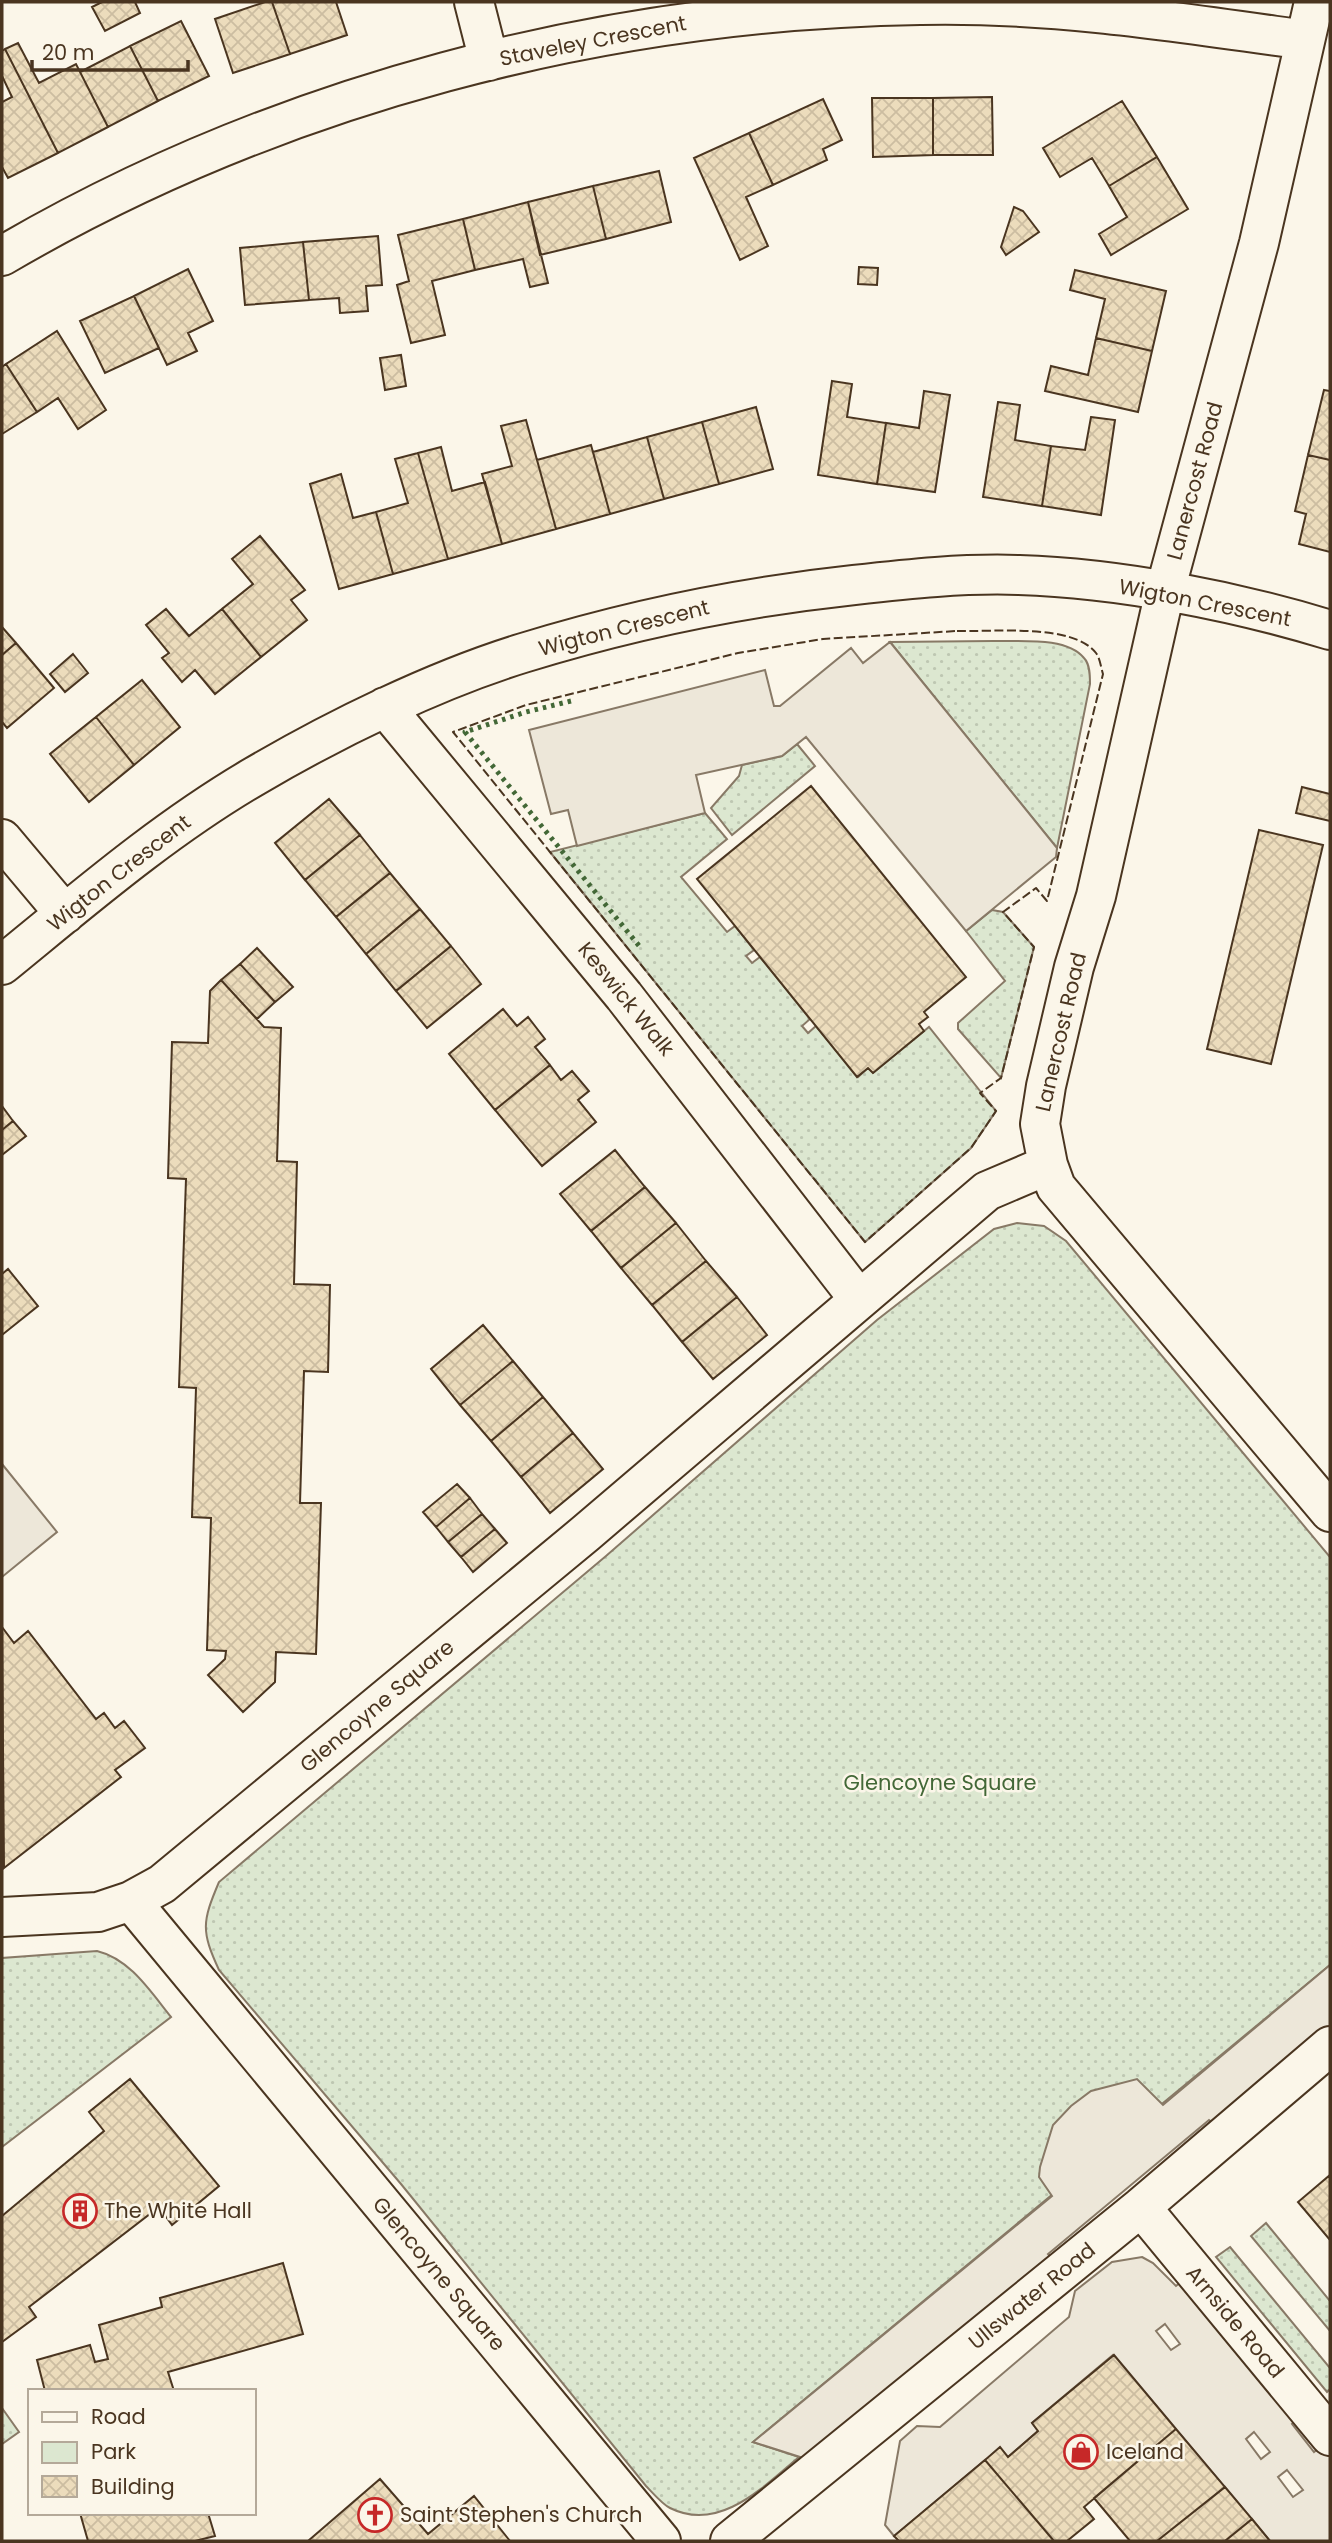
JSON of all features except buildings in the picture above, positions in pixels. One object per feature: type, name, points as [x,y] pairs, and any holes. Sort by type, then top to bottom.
[{"type":"street","points":[[474,2],[489,61]]},
{"type":"street","name":"Lanercost Road","points":[[1048,1165],[1040,1124],[1046,1086],[1074,967],[1096,896],[1165,591],[1259,243],[1314,2]]},
{"type":"street","name":"Staveley Crescent","points":[[2,256],[109,198],[194,159],[283,124],[489,61],[690,21],[921,5],[1026,7],[1126,16],[1305,40]]},
{"type":"street","name":"Wigton Crescent","points":[[2,965],[169,831],[254,776],[386,707],[521,653],[662,616],[791,592],[909,579],[1019,575],[1165,591],[1289,617],[1330,630]]},
{"type":"street","name":"Keswick Walk","points":[[386,707],[624,996],[858,1298]]},
{"type":"street","points":[[2,839],[65,914]]},
{"type":"street","points":[[1048,1165],[1056,1187],[1330,1512]]},
{"type":"street","name":"Glencoyne Square","points":[[661,2541],[131,1901],[162,1884],[577,1541],[858,1298],[987,1191],[1048,1165]]},
{"type":"street","points":[[2,1917],[98,1912],[131,1901]]},
{"type":"street","name":"Ullswater Road","points":[[730,2541],[1141,2207],[1330,2046]]},
{"type":"street","name":"Arnside Road","points":[[1141,2207],[1330,2436]]},
{"type":"green space","points":[[890,642],[1042,642],[1066,646],[1084,658],[1089,667],[1090,684],[1057,848]]},
{"type":"green space","points":[[797,744],[815,766],[732,835],[711,808],[739,776],[742,765],[782,756]]},
{"type":"green space","points":[[705,813],[727,839],[681,877],[727,932],[735,926],[754,950],[746,956],[752,963],[760,957],[810,1019],[802,1026],[808,1033],[816,1026],[858,1077],[868,1068],[873,1073],[929,1027],[996,1111],[971,1148],[865,1242],[550,852]]},
{"type":"green space","points":[[992,910],[1003,912],[1034,947],[1001,1078],[958,1029],[958,1023],[1005,981],[966,931]]},
{"type":"green space","name":"Glencoyne Square","points":[[1017,1223],[1044,1226],[1066,1241],[1330,1557],[1330,1965],[753,2442],[799,2457],[771,2481],[740,2503],[724,2510],[706,2515],[688,2514],[667,2506],[646,2486],[401,2184],[219,1970],[207,1936],[209,1907],[219,1882],[606,1556],[877,1320],[994,1229]]},
{"type":"green space","points":[[97,1951],[120,1961],[129,1969],[171,2017],[2,2147],[2,1958]]},
{"type":"green space","points":[[1266,2223],[1330,2301],[1330,2331],[1251,2236]]},
{"type":"green space","points":[[1230,2247],[1330,2368],[1330,2389],[1327,2392],[1216,2257]]},
{"type":"green space","points":[[2,2408],[19,2432],[2,2444]]},
{"type":"shaded area","points":[[890,642],[1057,848],[1056,857],[966,931],[806,737],[782,756],[696,775],[705,813],[577,846],[568,810],[551,814],[529,730],[765,670],[774,706],[780,706],[851,648],[863,663]]},
{"type":"shaded area","points":[[2,1464],[57,1532],[2,1577]]},
{"type":"shaded area","points":[[1330,1965],[1330,2046],[1226,2134],[1209,2120],[1048,2254],[1063,2270],[822,2464],[753,2442],[1052,2196],[1039,2177],[1040,2167],[1053,2125],[1071,2106],[1091,2091],[1137,2079],[1163,2105]]},
{"type":"shaded area","points":[[1142,2257],[1153,2263],[1176,2286],[1193,2272],[1308,2410],[1292,2424],[1314,2452],[1330,2439],[1330,2541],[1270,2541],[1113,2355],[1032,2423],[1038,2431],[1008,2457],[1000,2448],[894,2536],[885,2525],[900,2441],[917,2426],[940,2427],[1069,2317],[1075,2291],[1112,2262]],"holes":[[[1165,2324],[1180,2344],[1171,2350],[1156,2331]],[[1254,2432],[1270,2452],[1261,2459],[1246,2439]],[[1287,2470],[1303,2490],[1293,2497],[1278,2477]]]},
{"type":"hedge","points":[[571,701],[465,732],[640,947]]},
{"type":"fence","points":[[957,631],[1031,631],[1070,637],[1085,643],[1096,653],[1103,674],[1047,901],[1036,888],[1003,912],[1034,947],[1001,1078],[980,1093],[996,1111],[971,1148],[865,1242],[453,732],[526,705],[738,653],[823,639],[957,631]]},
{"type":"place","name":"The White Hall","points":[[80,2211]]},
{"type":"place","name":"Iceland","points":[[1081,2452]]},
{"type":"place","name":"Saint Stephen's Church","points":[[375,2515]]}]
